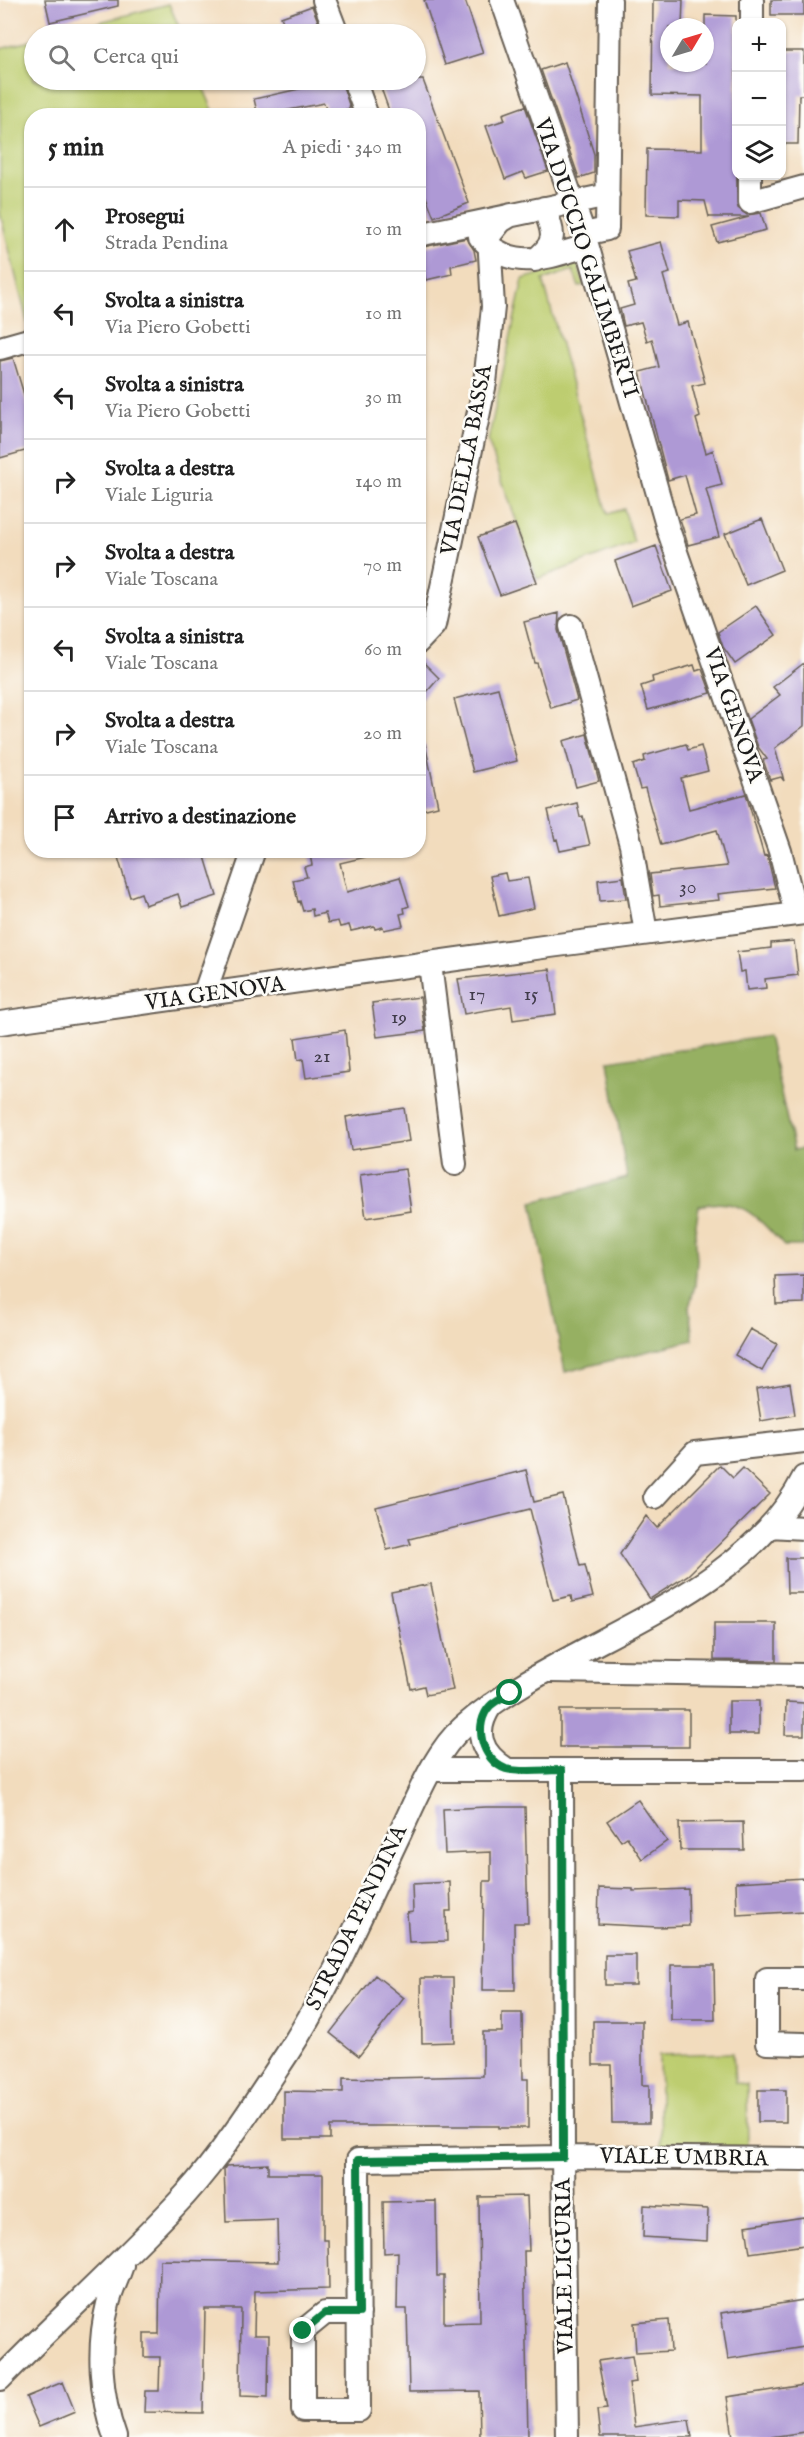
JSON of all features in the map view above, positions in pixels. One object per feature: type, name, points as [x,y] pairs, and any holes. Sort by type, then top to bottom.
[{"type":"street","points":[[324,0],[333,24]]},
{"type":"street","name":"VIA DUCCIO GALIMBERTI","points":[[502,0],[585,240],[665,518]]},
{"type":"street","points":[[472,223],[476,232],[488,245],[525,260],[585,240],[607,229],[610,0]]},
{"type":"street","points":[[752,0],[752,18]]},
{"type":"street","points":[[358,90],[364,108]]},
{"type":"street","points":[[750,180],[750,202],[804,187]]},
{"type":"street","points":[[426,233],[608,195]]},
{"type":"street","points":[[525,260],[545,252],[553,237],[544,208]]},
{"type":"street","points":[[488,245],[489,236],[494,228],[511,215]]},
{"type":"street","name":"VIA DELLA BASSA","points":[[426,634],[434,625],[485,383],[493,307],[488,245]]},
{"type":"street","name":"VIA DELLA BASSA","points":[[493,307],[525,260]]},
{"type":"street","points":[[0,348],[24,341]]},
{"type":"street","name":"VIA GENOVA","points":[[0,1023],[800,913],[665,518]]},
{"type":"street","points":[[571,626],[631,845],[646,933]]},
{"type":"street","points":[[204,995],[251,858]]},
{"type":"street","points":[[430,964],[455,1164]]},
{"type":"street","points":[[655,1497],[695,1453],[804,1441]]},
{"type":"street","name":"STRADA PENDINA","points":[[0,2379],[125,2258],[197,2180],[288,2052],[329,1982],[432,1770],[456,1733],[491,1705],[704,1582],[738,1558],[780,1516],[804,1477]]},
{"type":"street","points":[[770,1526],[800,1528]]},
{"type":"street","points":[[549,1671],[804,1674]]},
{"type":"street","points":[[491,1705],[482,1721],[482,1741],[493,1761],[506,1769]]},
{"type":"street","points":[[432,1770],[804,1770]]},
{"type":"street","name":"VIALE LIGURIA","points":[[562,1770],[563,2157],[567,2437]]},
{"type":"street","points":[[804,1980],[767,1979],[767,2043],[804,2044]]},
{"type":"street","name":"VIALE UMBRIA","points":[[359,2313],[358,2160],[563,2157],[804,2159]]},
{"type":"street","points":[[115,2437],[104,2400],[101,2344],[108,2303],[125,2258]]},
{"type":"street","points":[[325,2313],[359,2313],[359,2410],[303,2410],[303,2331],[325,2313]]},
{"type":"green space","points":[[169,4],[178,24],[92,24]]},
{"type":"green space","points":[[24,43],[24,90],[204,90],[212,108],[24,108],[24,309],[0,213],[0,49]]},
{"type":"green space","points":[[577,262],[584,285],[579,287],[573,270],[543,280],[608,514],[624,509],[634,543],[537,579],[488,441],[523,279]]},
{"type":"green space","points":[[768,1036],[794,1150],[804,1148],[804,1246],[784,1246],[756,1218],[737,1206],[714,1203],[699,1206],[695,1231],[697,1260],[695,1285],[689,1308],[693,1340],[565,1372],[532,1202],[627,1178],[608,1061]]},
{"type":"green space","points":[[733,2053],[735,2083],[747,2084],[748,2147],[661,2147],[659,2055]]},
{"type":"building","points":[[45,0],[118,0],[118,6],[50,22]]},
{"type":"building","points":[[424,0],[465,0],[483,53],[445,65]]},
{"type":"building","points":[[653,0],[683,0],[682,18],[660,18],[660,72],[714,72],[714,18],[705,18],[705,15],[736,16],[732,18],[732,180],[737,180],[738,208],[747,215],[761,213],[766,230],[717,242],[712,227],[749,217],[709,217],[705,201],[679,200],[679,216],[646,215],[647,149],[702,150],[702,96],[652,95]]},
{"type":"building","points":[[771,0],[804,0],[804,15],[771,15]]},
{"type":"building","points":[[312,6],[319,24],[284,24],[281,17]]},
{"type":"building","points":[[786,51],[804,51],[804,95],[799,95],[798,144],[786,144]]},
{"type":"building","points":[[565,62],[594,154],[594,173],[579,178],[541,70]]},
{"type":"building","points":[[426,88],[469,203],[434,217],[426,197],[426,108],[388,108],[382,90],[426,90]]},
{"type":"building","points":[[294,90],[344,90],[350,108],[326,108],[324,103],[299,108],[256,108],[254,99]]},
{"type":"building","points":[[525,106],[548,171],[526,178],[523,172],[505,179],[486,126],[505,120],[503,114]]},
{"type":"building","points":[[467,238],[474,250],[476,260],[451,266],[452,274],[426,280],[426,246]]},
{"type":"building","points":[[661,242],[670,273],[663,275],[677,325],[688,322],[705,383],[692,386],[700,417],[696,419],[706,453],[713,450],[722,485],[706,489],[719,537],[688,545],[680,519],[696,515],[685,475],[668,480],[640,372],[659,367],[652,339],[647,341],[641,322],[624,326],[620,309],[634,305],[628,284],[636,282],[627,251]]},
{"type":"building","points":[[13,358],[24,394],[24,451],[0,458],[0,361]]},
{"type":"building","points":[[762,519],[782,570],[746,585],[725,534]]},
{"type":"building","points":[[515,524],[537,582],[500,595],[478,537]]},
{"type":"building","points":[[656,546],[672,591],[631,606],[615,561]]},
{"type":"building","points":[[756,606],[776,635],[735,664],[723,647],[718,632]]},
{"type":"building","points":[[559,613],[558,630],[577,700],[551,708],[524,622]]},
{"type":"building","points":[[804,663],[804,726],[775,748],[784,781],[781,777],[770,780],[763,760],[767,759],[758,747],[748,719],[780,695],[773,687]]},
{"type":"building","points":[[426,665],[439,678],[426,693]]},
{"type":"building","points":[[694,665],[696,671],[702,669],[711,693],[648,710],[641,686],[653,682],[652,677]]},
{"type":"building","points":[[498,688],[517,761],[473,772],[454,699]]},
{"type":"building","points":[[587,734],[599,781],[576,787],[563,741]]},
{"type":"building","points":[[686,744],[688,750],[701,746],[708,771],[681,778],[689,809],[746,794],[764,856],[767,855],[775,888],[718,894],[719,900],[660,906],[659,895],[653,896],[650,874],[727,866],[717,830],[661,845],[645,788],[640,789],[633,765],[645,761],[644,756]]},
{"type":"building","points":[[426,749],[438,806],[426,809]]},
{"type":"building","points":[[577,803],[580,817],[583,816],[590,845],[560,851],[548,810]]},
{"type":"building","points":[[118,858],[205,858],[217,896],[182,907],[178,894],[145,905],[141,893],[130,897]]},
{"type":"building","points":[[311,858],[362,858],[340,863],[347,892],[400,877],[409,906],[404,908],[405,913],[400,914],[403,926],[384,930],[383,927],[375,929],[374,926],[351,931],[349,925],[340,927],[338,921],[328,923],[325,913],[313,916],[312,909],[303,911],[300,901],[298,902],[293,880],[307,877],[304,867],[312,865]]},
{"type":"building","points":[[505,873],[507,881],[528,878],[534,908],[499,916],[490,876]]},
{"type":"building","points":[[623,877],[626,899],[600,901],[598,880]]},
{"type":"building","points":[[794,941],[798,975],[765,979],[766,988],[747,990],[745,971],[740,972],[737,952],[771,948],[771,943]]},
{"type":"building","points":[[550,969],[556,1014],[513,1020],[511,1006],[464,1014],[458,979]]},
{"type":"building","points":[[420,997],[425,1031],[377,1037],[372,1003]]},
{"type":"building","points":[[345,1030],[349,1072],[306,1078],[303,1059],[298,1060],[295,1038]]},
{"type":"building","points":[[404,1108],[409,1141],[351,1150],[346,1117]]},
{"type":"building","points":[[405,1169],[411,1211],[366,1218],[360,1175]]},
{"type":"building","points":[[804,1275],[804,1303],[776,1304],[775,1276]]},
{"type":"building","points":[[750,1329],[777,1344],[762,1371],[735,1355]]},
{"type":"building","points":[[790,1383],[795,1415],[761,1421],[756,1389]]},
{"type":"building","points":[[720,1465],[733,1478],[743,1468],[770,1494],[688,1575],[650,1599],[620,1554],[646,1516],[657,1528]]},
{"type":"building","points":[[526,1470],[534,1502],[563,1495],[580,1566],[585,1565],[593,1597],[572,1602],[571,1596],[553,1600],[530,1509],[409,1539],[411,1544],[387,1550],[376,1507]]},
{"type":"building","points":[[786,1558],[804,1558],[804,1593],[787,1593]]},
{"type":"building","points":[[431,1584],[453,1690],[426,1695],[424,1686],[411,1689],[391,1592]]},
{"type":"building","points":[[714,1623],[776,1623],[776,1661],[714,1660]]},
{"type":"building","points":[[729,1701],[759,1701],[759,1734],[729,1734]]},
{"type":"building","points":[[786,1702],[804,1703],[804,1735],[785,1735]]},
{"type":"building","points":[[560,1710],[689,1710],[689,1747],[560,1747]]},
{"type":"building","points":[[638,1800],[667,1841],[642,1859],[627,1837],[621,1841],[607,1821]]},
{"type":"building","points":[[525,1807],[528,1923],[514,1923],[515,1990],[482,1990],[484,1881],[491,1881],[491,1852],[445,1854],[443,1809]]},
{"type":"building","points":[[743,1822],[744,1850],[680,1850],[679,1823]]},
{"type":"building","points":[[804,1878],[804,1911],[737,1915],[736,1882]]},
{"type":"building","points":[[450,1882],[451,1911],[446,1911],[447,1941],[409,1942],[407,1913],[413,1912],[412,1884]]},
{"type":"building","points":[[599,1888],[633,1889],[633,1891],[688,1889],[689,1926],[598,1924]]},
{"type":"building","points":[[605,1955],[636,1955],[636,1985],[605,1985]]},
{"type":"building","points":[[671,1965],[714,1965],[715,2020],[671,2020]]},
{"type":"building","points":[[375,1975],[404,1998],[359,2056],[330,2033]]},
{"type":"building","points":[[421,1978],[453,1978],[454,2042],[422,2043]]},
{"type":"building","points":[[502,2013],[522,2013],[523,2079],[528,2079],[528,2128],[330,2126],[330,2139],[284,2139],[284,2091],[343,2092],[343,2078],[483,2076],[483,2032],[502,2032]]},
{"type":"building","points":[[593,2021],[642,2021],[642,2085],[649,2085],[649,2123],[612,2123],[611,2065],[593,2065]]},
{"type":"building","points":[[758,2090],[786,2090],[786,2122],[758,2122]]},
{"type":"building","points":[[268,2164],[268,2174],[323,2174],[323,2240],[328,2240],[329,2289],[255,2291],[254,2335],[269,2335],[268,2397],[240,2396],[241,2309],[205,2309],[203,2413],[144,2412],[145,2391],[159,2391],[160,2357],[144,2357],[144,2334],[159,2334],[160,2260],[278,2262],[277,2220],[226,2222],[224,2169],[226,2166]]},
{"type":"building","points":[[527,2196],[529,2251],[524,2251],[528,2437],[480,2437],[479,2391],[409,2392],[407,2309],[397,2309],[398,2252],[384,2253],[383,2202],[436,2201],[437,2276],[444,2276],[444,2323],[480,2322],[479,2197]]},
{"type":"building","points":[[644,2205],[708,2209],[707,2241],[643,2237]]},
{"type":"building","points":[[804,2217],[804,2245],[750,2253],[746,2226]]},
{"type":"building","points":[[804,2300],[804,2347],[728,2359],[721,2313]]},
{"type":"building","points":[[669,2320],[671,2351],[636,2353],[634,2323]]},
{"type":"building","points":[[632,2356],[636,2382],[629,2383],[634,2427],[689,2419],[692,2437],[600,2437],[597,2410],[607,2409],[598,2361]]},
{"type":"building","points":[[63,2382],[75,2412],[39,2427],[26,2397]]},
{"type":"building","points":[[804,2385],[804,2432],[771,2437],[733,2437],[727,2397]]},
{"type":"route","points":[[303,2331],[325,2313],[359,2313],[358,2160],[563,2157],[562,1770],[506,1769],[493,1761],[488,1754],[482,1741],[482,1721],[491,1705],[510,1693]]}]
